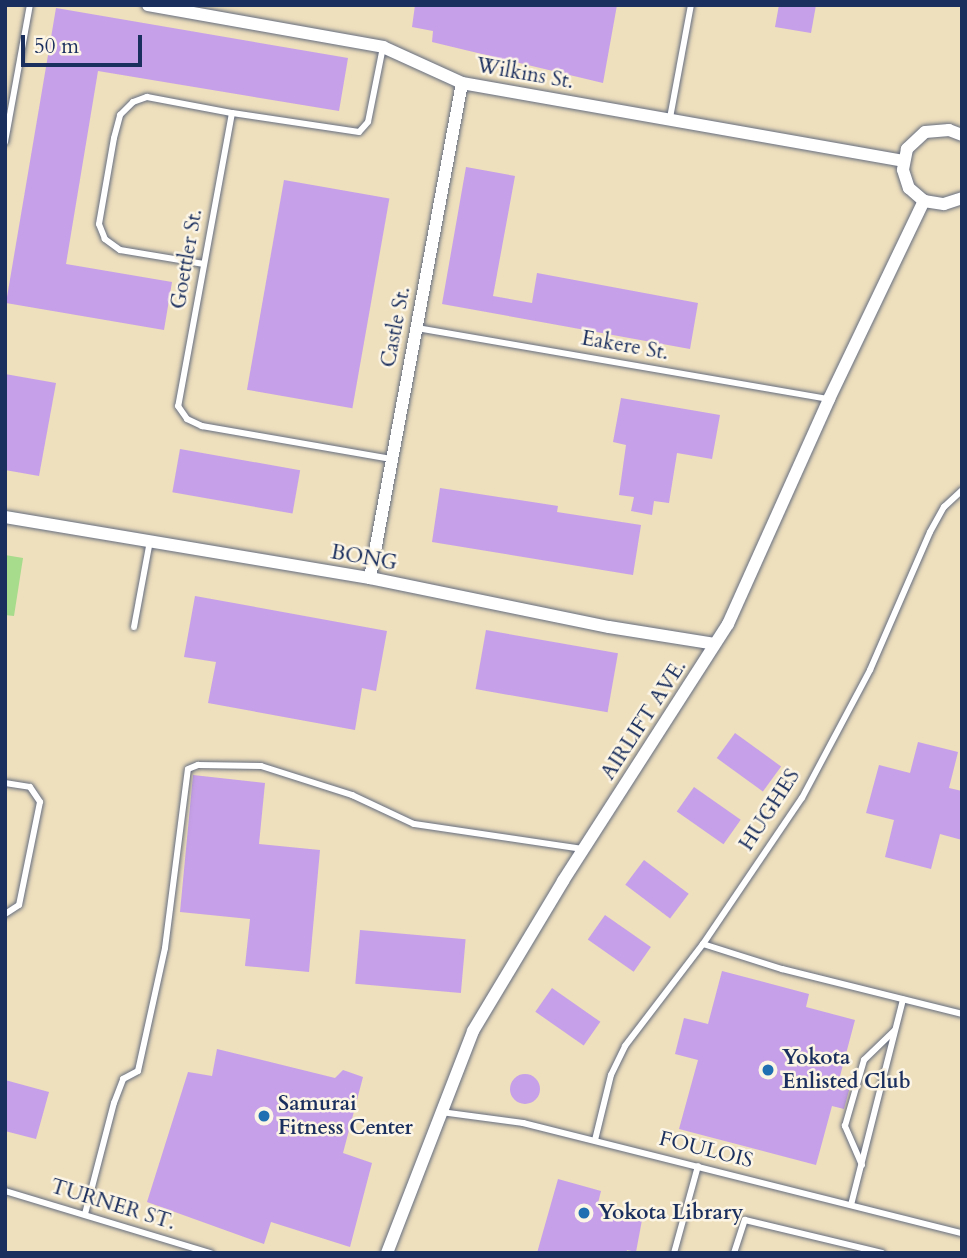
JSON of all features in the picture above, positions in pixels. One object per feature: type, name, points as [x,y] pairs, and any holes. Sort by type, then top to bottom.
[{"type":"street","name":"Wilkins St.","points":[[148,5],[383,47],[462,83],[903,161]]},
{"type":"street","name":"Castle St.","points":[[370,578],[462,83]]},
{"type":"street","points":[[961,133],[936,129],[925,132],[907,149],[902,170],[909,188],[924,201],[944,204],[962,198]]},
{"type":"street","name":"AIRLIFT AVE.","points":[[387,1253],[439,1111],[472,1031],[728,624],[828,399],[924,201]]},
{"type":"street","name":"BONG","points":[[5,517],[370,578],[609,627],[715,644]]},
{"type":"lane","points":[[5,142],[30,5]]},
{"type":"lane","points":[[670,118],[691,5]]},
{"type":"lane","points":[[204,264],[120,250],[105,239],[99,224],[120,115],[133,102],[147,97],[359,132],[368,122],[383,47]]},
{"type":"lane","name":"Goettler St.","points":[[232,113],[178,406],[187,419],[202,426],[391,458]]},
{"type":"lane","name":"Eakere St.","points":[[415,328],[828,399]]},
{"type":"lane","name":"HUGHES","points":[[595,1140],[611,1075],[625,1046],[703,944],[802,798],[870,670],[930,532],[944,507],[962,490]]},
{"type":"lane","points":[[134,627],[150,541]]},
{"type":"lane","points":[[85,1214],[114,1102],[123,1079],[138,1071],[165,948],[188,769],[198,765],[261,766],[352,795],[414,824],[584,849]]},
{"type":"lane","points":[[5,783],[30,787],[40,802],[19,905],[5,914]]},
{"type":"lane","points":[[703,944],[782,969],[962,1014]]},
{"type":"lane","points":[[851,1205],[863,1167],[903,999]]},
{"type":"lane","points":[[863,1167],[845,1126],[864,1060],[896,1030]]},
{"type":"lane","name":"FOULOIS","points":[[439,1111],[523,1123],[962,1233]]},
{"type":"lane","points":[[674,1253],[698,1166]]},
{"type":"lane","name":"TURNER ST.","points":[[5,1191],[211,1253]]},
{"type":"lane","points":[[734,1253],[745,1220],[882,1253]]},
{"type":"green space","points":[[5,555],[23,558],[14,616],[5,615]]},
{"type":"building","points":[[415,5],[617,5],[603,83],[432,42],[433,31],[412,27]]},
{"type":"building","points":[[779,5],[816,5],[811,33],[775,27]]},
{"type":"building","points":[[56,8],[348,58],[339,111],[98,71],[66,264],[172,282],[164,330],[6,303]]},
{"type":"building","points":[[466,167],[515,176],[493,296],[532,303],[537,273],[698,303],[690,349],[442,304]]},
{"type":"building","points":[[284,180],[389,199],[352,408],[247,390]]},
{"type":"building","points":[[5,374],[56,383],[39,476],[5,470]]},
{"type":"building","points":[[621,398],[720,415],[712,459],[677,453],[669,503],[654,501],[652,515],[631,511],[634,497],[619,495],[626,445],[613,442]]},
{"type":"building","points":[[180,449],[300,470],[293,514],[172,492]]},
{"type":"building","points":[[440,488],[558,506],[557,512],[641,525],[633,575],[432,542]]},
{"type":"building","points":[[195,596],[387,631],[376,691],[362,688],[355,730],[208,703],[216,662],[184,657]]},
{"type":"building","points":[[486,630],[618,653],[608,712],[476,689]]},
{"type":"building","points":[[735,733],[781,767],[763,792],[717,758]]},
{"type":"building","points":[[918,742],[958,752],[949,788],[962,791],[962,840],[940,834],[931,869],[885,857],[894,820],[866,813],[879,765],[910,773]]},
{"type":"building","points":[[193,775],[265,783],[259,844],[320,850],[309,972],[245,966],[250,919],[180,912]]},
{"type":"building","points":[[694,787],[741,820],[723,844],[677,812]]},
{"type":"building","points":[[644,860],[689,894],[670,918],[625,885]]},
{"type":"building","points":[[605,915],[651,947],[634,972],[588,940]]},
{"type":"building","points":[[360,930],[466,939],[461,993],[355,984]]},
{"type":"building","name":"Yokota Enlisted Club","points":[[722,971],[809,994],[806,1007],[855,1020],[839,1080],[851,1083],[844,1109],[832,1106],[816,1165],[679,1129],[698,1060],[675,1054],[684,1018],[708,1024]]},
{"type":"building","points":[[552,988],[600,1022],[584,1046],[535,1012]]},
{"type":"building","name":"Samurai Fitness Center","points":[[217,1049],[335,1078],[343,1070],[363,1077],[343,1153],[372,1163],[350,1247],[271,1222],[264,1244],[147,1202],[188,1072],[212,1076]]},
{"type":"building","points":[[525,1074],[535,1079],[540,1089],[535,1099],[525,1104],[515,1099],[510,1089],[515,1079]]},
{"type":"building","points":[[5,1080],[49,1092],[36,1139],[5,1131]]},
{"type":"building","name":"Yokota Library","points":[[558,1179],[601,1191],[597,1207],[642,1220],[636,1252],[537,1253]]},
{"type":"place","name":"Yokota Enlisted Club","points":[[768,1070]]},
{"type":"place","name":"Samurai Fitness Center","points":[[264,1116]]},
{"type":"place","name":"Yokota Library","points":[[584,1213]]}]
